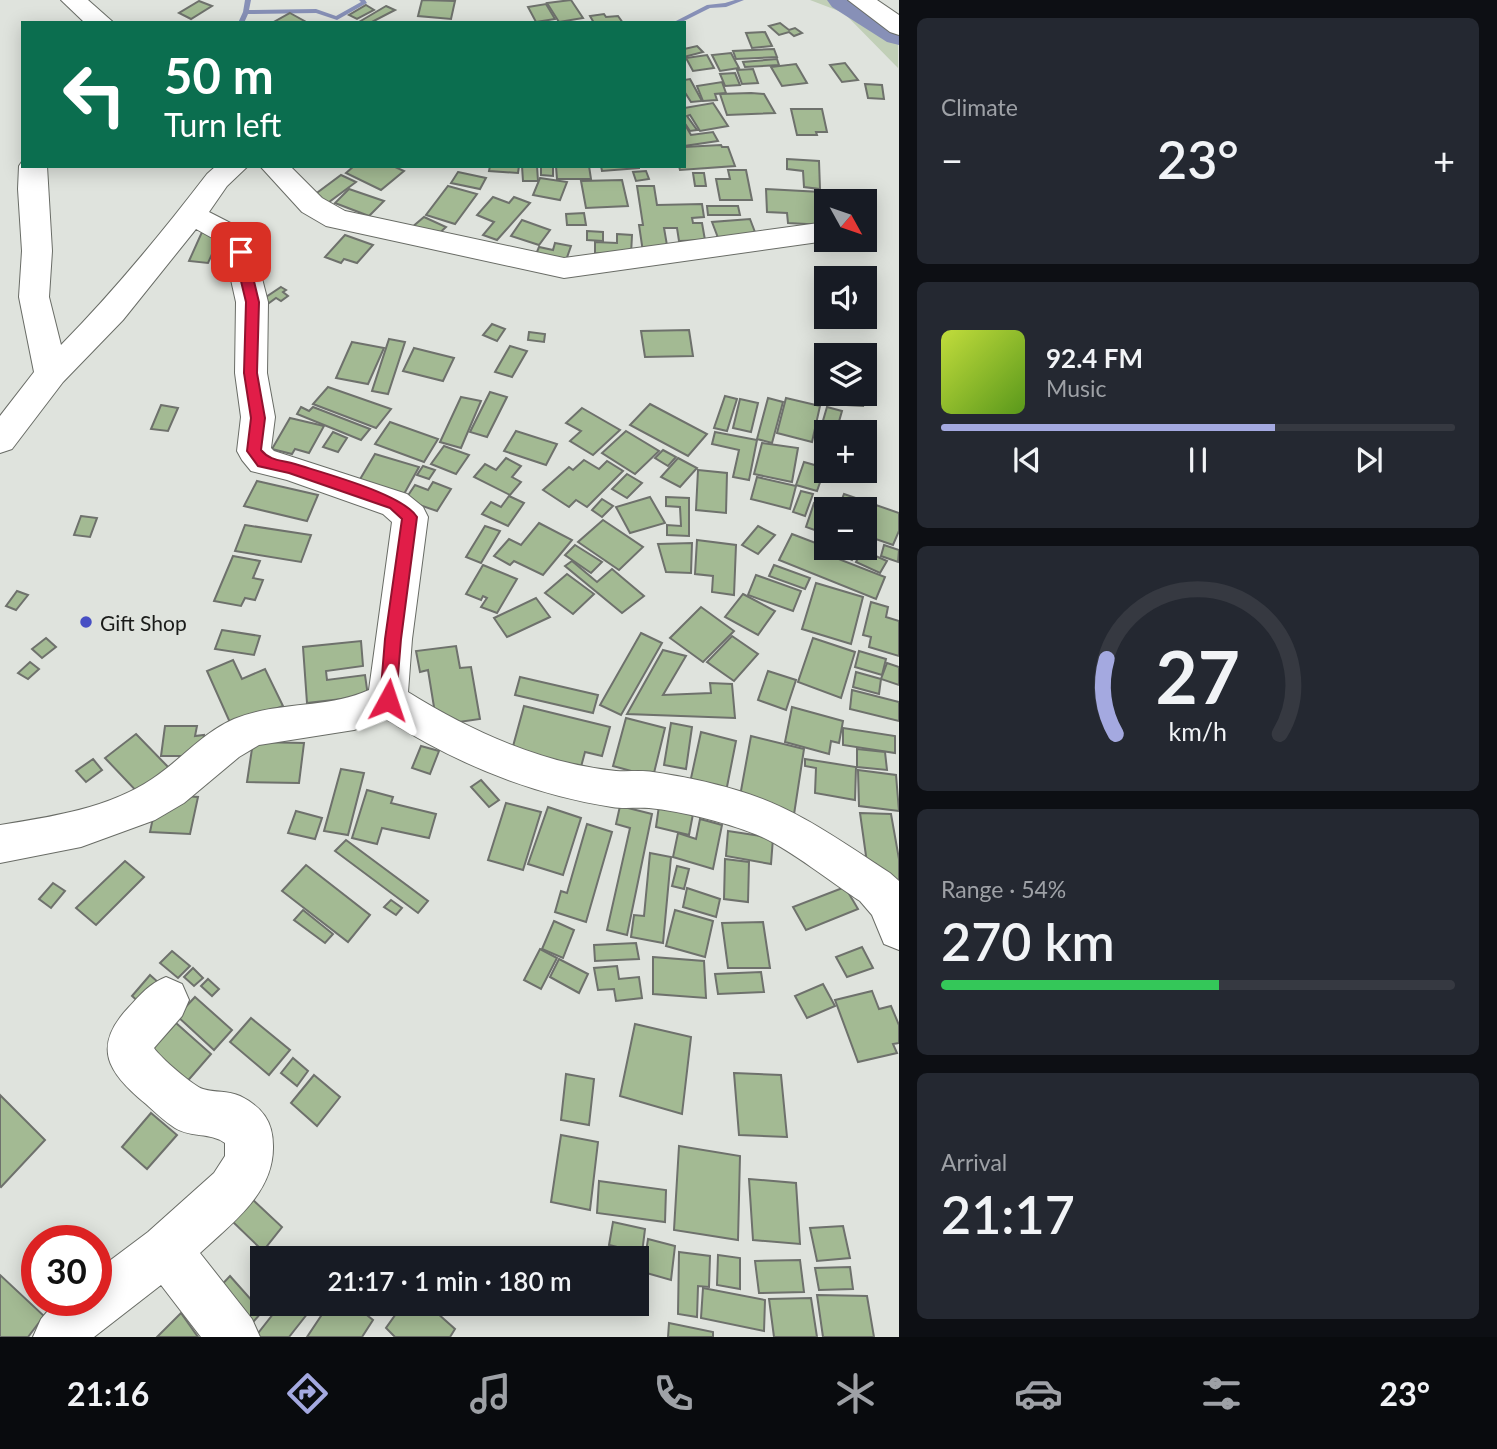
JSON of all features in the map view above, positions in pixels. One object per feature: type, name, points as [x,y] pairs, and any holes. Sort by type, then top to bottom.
[{"type":"street","points":[[860,0],[898,26]]},
{"type":"street","points":[[62,4],[97,21]]},
{"type":"street","points":[[33,168],[37,251],[34,297],[51,374]]},
{"type":"street","points":[[0,440],[51,374],[112,312],[192,215],[217,180],[232,168]]},
{"type":"street","points":[[276,168],[312,205],[336,219],[564,268],[814,234]]},
{"type":"street","points":[[192,215],[237,239],[241,252],[252,302],[251,373],[258,418],[254,451],[263,462],[290,468],[396,504],[410,517],[393,639],[388,700]]},
{"type":"street","points":[[0,844],[31,840],[94,823],[159,797],[244,733],[270,723],[334,718],[372,709],[388,700]]},
{"type":"street","points":[[388,700],[441,733],[503,761],[568,780],[615,789],[651,790],[735,808],[779,824],[875,887],[890,903],[898,929]]},
{"type":"street","points":[[59,1337],[71,1322],[166,1250],[231,1189],[249,1163],[249,1131],[225,1114],[193,1112],[141,1070],[130,1055],[131,1038],[166,1000]]},
{"type":"street","points":[[166,1250],[234,1337]]},
{"type":"green space","points":[[810,0],[874,0],[898,15],[898,68],[844,13]]},
{"type":"building","points":[[422,0],[455,1],[451,19],[418,16]]},
{"type":"building","points":[[571,0],[583,18],[558,21],[547,3]]},
{"type":"building","points":[[199,1],[212,6],[191,19],[179,13]]},
{"type":"building","points":[[546,4],[555,19],[535,21],[528,7]]},
{"type":"building","points":[[366,5],[374,10],[357,19],[349,15]]},
{"type":"building","points":[[386,6],[395,10],[374,21],[361,21]]},
{"type":"building","points":[[290,13],[304,21],[276,21]]},
{"type":"building","points":[[590,16],[618,16],[622,21],[593,21]]},
{"type":"building","points":[[780,23],[789,30],[795,28],[802,33],[794,36],[789,32],[779,35],[769,26]]},
{"type":"building","points":[[765,32],[772,46],[752,48],[746,33]]},
{"type":"building","points":[[697,46],[703,52],[686,56],[686,49]]},
{"type":"building","points":[[774,49],[777,57],[736,59],[733,51]]},
{"type":"building","points":[[731,53],[739,68],[720,71],[712,55]]},
{"type":"building","points":[[707,55],[714,68],[693,71],[686,58]]},
{"type":"building","points":[[777,59],[779,65],[745,67],[743,62]]},
{"type":"building","points":[[845,63],[858,80],[842,82],[830,65]]},
{"type":"building","points":[[796,64],[807,83],[782,86],[771,67]]},
{"type":"building","points":[[753,69],[758,83],[742,84],[737,70]]},
{"type":"building","points":[[735,73],[740,85],[725,86],[720,74]]},
{"type":"building","points":[[690,79],[702,101],[691,102],[686,94],[686,80]]},
{"type":"building","points":[[722,82],[726,93],[715,94],[717,100],[703,101],[697,86]]},
{"type":"building","points":[[865,84],[882,85],[884,99],[868,98]]},
{"type":"building","points":[[720,94],[764,94],[775,113],[727,115]]},
{"type":"building","points":[[713,103],[728,126],[700,131],[690,115],[687,116],[697,130],[690,131],[686,125],[686,108]]},
{"type":"building","points":[[791,109],[822,109],[827,132],[797,135]]},
{"type":"building","points":[[686,126],[691,135],[713,132],[718,141],[686,146]]},
{"type":"building","points":[[686,147],[728,147],[735,166],[680,170],[686,168]]},
{"type":"building","points":[[787,159],[819,161],[820,189],[804,187],[803,171],[787,169]]},
{"type":"building","points":[[352,168],[397,168],[404,171],[381,190],[346,173]]},
{"type":"building","points":[[490,168],[519,168],[518,173],[489,171]]},
{"type":"building","points":[[522,168],[537,168],[538,181],[523,181]]},
{"type":"building","points":[[541,168],[553,168],[553,176],[541,175]]},
{"type":"building","points":[[556,168],[589,168],[591,179],[557,179]]},
{"type":"building","points":[[601,168],[639,168],[602,171]]},
{"type":"building","points":[[728,170],[746,170],[752,200],[720,200],[716,179],[730,179]]},
{"type":"building","points":[[646,171],[649,179],[636,181],[633,172]]},
{"type":"building","points":[[458,172],[486,178],[480,189],[451,183]]},
{"type":"building","points":[[693,173],[704,173],[706,186],[695,186]]},
{"type":"building","points":[[341,175],[356,182],[325,205],[310,198]]},
{"type":"building","points":[[540,178],[567,182],[560,200],[533,195]]},
{"type":"building","points":[[622,180],[628,206],[586,208],[581,181]]},
{"type":"building","points":[[448,186],[477,194],[455,224],[426,215]]},
{"type":"building","points":[[637,186],[654,186],[657,205],[702,204],[704,217],[692,218],[693,223],[702,223],[705,240],[679,241],[677,228],[664,228],[668,251],[643,252],[639,225],[643,225]]},
{"type":"building","points":[[349,189],[384,201],[369,216],[335,203]]},
{"type":"building","points":[[766,189],[814,192],[814,224],[788,223],[787,213],[767,212]]},
{"type":"building","points":[[493,197],[509,203],[514,197],[530,203],[497,240],[483,235],[494,222],[477,215]]},
{"type":"building","points":[[707,206],[738,206],[740,215],[708,215]]},
{"type":"building","points":[[584,213],[586,225],[567,225],[566,214]]},
{"type":"building","points":[[424,217],[446,227],[433,239],[411,228]]},
{"type":"building","points":[[750,219],[758,240],[720,243],[712,222]]},
{"type":"building","points":[[522,220],[550,230],[539,245],[511,236]]},
{"type":"building","points":[[587,231],[603,232],[603,241],[587,240]]},
{"type":"building","points":[[202,232],[221,234],[208,263],[189,261]]},
{"type":"building","points":[[617,234],[632,235],[631,255],[595,253],[595,242],[617,243]]},
{"type":"building","points":[[345,235],[373,245],[357,263],[344,259],[341,263],[325,257]]},
{"type":"building","points":[[555,243],[571,246],[564,266],[534,259],[539,247],[553,250]]},
{"type":"building","points":[[281,287],[286,290],[283,292],[288,296],[281,301],[276,298],[269,303],[263,299]]},
{"type":"building","points":[[492,324],[505,329],[497,341],[483,335]]},
{"type":"building","points":[[689,330],[693,356],[645,357],[641,331]]},
{"type":"building","points":[[529,332],[545,334],[544,342],[528,340]]},
{"type":"building","points":[[389,339],[405,342],[388,394],[372,391]]},
{"type":"building","points":[[352,342],[384,348],[368,384],[336,378]]},
{"type":"building","points":[[510,346],[527,351],[512,377],[495,372]]},
{"type":"building","points":[[414,348],[454,358],[443,381],[403,371]]},
{"type":"building","points":[[328,387],[391,409],[376,428],[313,404]]},
{"type":"building","points":[[490,392],[507,397],[487,437],[470,432]]},
{"type":"building","points":[[725,396],[737,399],[727,431],[714,428]]},
{"type":"building","points":[[461,397],[481,401],[461,448],[440,442]]},
{"type":"building","points":[[768,398],[783,402],[772,443],[757,439]]},
{"type":"building","points":[[786,398],[820,406],[817,420],[814,420],[812,442],[777,433]]},
{"type":"building","points":[[740,399],[758,403],[751,432],[733,428]]},
{"type":"building","points":[[650,404],[707,434],[688,456],[630,425]]},
{"type":"building","points":[[161,405],[178,408],[168,431],[151,429]]},
{"type":"building","points":[[301,407],[309,411],[313,407],[370,429],[361,440],[297,414]]},
{"type":"building","points":[[827,407],[842,411],[839,420],[823,420]]},
{"type":"building","points":[[582,408],[620,430],[593,455],[570,441],[581,431],[566,423]]},
{"type":"building","points":[[290,418],[324,426],[309,453],[295,449],[292,454],[272,449]]},
{"type":"building","points":[[390,422],[438,439],[424,462],[375,444]]},
{"type":"building","points":[[516,431],[557,444],[546,465],[504,451]]},
{"type":"building","points":[[626,431],[659,451],[635,474],[602,453]]},
{"type":"building","points":[[333,432],[347,438],[338,452],[323,447]]},
{"type":"building","points":[[715,432],[757,440],[749,480],[733,477],[739,450],[712,444]]},
{"type":"building","points":[[762,443],[798,448],[792,482],[754,474]]},
{"type":"building","points":[[444,446],[469,455],[456,474],[431,464]]},
{"type":"building","points":[[663,450],[676,457],[668,466],[655,458]]},
{"type":"building","points":[[375,454],[419,467],[404,494],[359,481]]},
{"type":"building","points":[[506,458],[521,466],[512,477],[521,482],[510,495],[474,477],[485,464],[496,470]]},
{"type":"building","points":[[678,458],[697,468],[680,487],[661,477]]},
{"type":"building","points":[[584,460],[599,469],[607,461],[623,471],[587,507],[576,500],[569,507],[543,490],[569,467],[573,470]]},
{"type":"building","points":[[804,462],[814,465],[814,483],[820,483],[817,491],[796,485]]},
{"type":"building","points":[[423,466],[435,470],[429,479],[417,475]]},
{"type":"building","points":[[698,470],[727,473],[726,513],[696,510]]},
{"type":"building","points":[[627,474],[642,483],[627,498],[612,489]]},
{"type":"building","points":[[757,477],[796,486],[790,509],[751,499]]},
{"type":"building","points":[[257,481],[318,495],[307,521],[244,506]]},
{"type":"building","points":[[433,482],[451,489],[437,511],[405,500],[415,485],[428,490]]},
{"type":"building","points":[[801,491],[813,494],[805,516],[793,512]]},
{"type":"building","points":[[509,496],[524,503],[508,526],[482,514],[491,502],[501,507]]},
{"type":"building","points":[[650,497],[665,523],[630,533],[616,507]]},
{"type":"building","points":[[666,497],[689,498],[689,536],[667,535],[667,525],[681,526],[680,507],[666,506]]},
{"type":"building","points":[[602,499],[613,506],[602,517],[592,510]]},
{"type":"building","points":[[814,503],[814,530],[806,527]]},
{"type":"building","points":[[877,505],[899,513],[899,531],[893,545],[877,539]]},
{"type":"building","points":[[81,516],[97,518],[90,537],[74,535]]},
{"type":"building","points":[[603,520],[643,547],[619,570],[578,542]]},
{"type":"building","points":[[539,523],[572,540],[543,575],[514,561],[510,565],[494,556],[509,539],[521,545]]},
{"type":"building","points":[[245,525],[311,535],[301,562],[235,551]]},
{"type":"building","points":[[485,526],[500,531],[481,563],[466,557]]},
{"type":"building","points":[[758,526],[775,535],[758,554],[742,545]]},
{"type":"building","points":[[792,534],[814,542],[814,560],[841,560],[885,577],[876,599],[779,560]]},
{"type":"building","points":[[697,540],[736,545],[734,595],[712,592],[713,576],[695,574]]},
{"type":"building","points":[[692,543],[691,573],[666,572],[658,544]]},
{"type":"building","points":[[575,545],[602,562],[591,573],[565,555]]},
{"type":"building","points":[[884,545],[899,550],[898,562],[881,556]]},
{"type":"building","points":[[233,556],[260,561],[253,578],[263,580],[255,600],[245,598],[241,606],[214,601]]},
{"type":"building","points":[[877,557],[887,561],[880,573],[856,562],[877,560]]},
{"type":"building","points":[[572,561],[597,582],[612,569],[644,596],[622,613],[565,566]]},
{"type":"building","points":[[483,565],[517,579],[497,613],[481,607],[487,598],[483,596],[481,600],[466,594]]},
{"type":"building","points":[[774,565],[810,578],[805,589],[769,576]]},
{"type":"building","points":[[567,574],[594,594],[573,614],[545,593]]},
{"type":"building","points":[[756,575],[801,591],[793,611],[748,595]]},
{"type":"building","points":[[816,583],[863,597],[851,644],[802,629]]},
{"type":"building","points":[[17,591],[28,595],[16,610],[6,606]]},
{"type":"building","points":[[743,594],[775,611],[758,635],[725,617]]},
{"type":"building","points":[[536,598],[550,617],[507,637],[494,618]]},
{"type":"building","points":[[871,602],[888,607],[886,617],[899,621],[899,656],[869,647],[871,637],[863,635]]},
{"type":"building","points":[[701,607],[734,631],[703,662],[670,638]]},
{"type":"building","points":[[222,630],[260,636],[254,655],[215,649]]},
{"type":"building","points":[[641,633],[662,643],[621,715],[600,705]]},
{"type":"building","points":[[732,636],[758,654],[734,681],[707,662]]},
{"type":"building","points":[[46,638],[56,647],[42,658],[32,649]]},
{"type":"building","points":[[813,638],[855,652],[841,698],[798,682]]},
{"type":"building","points":[[361,641],[363,666],[326,671],[327,680],[365,675],[368,696],[307,703],[303,647]]},
{"type":"building","points":[[456,646],[460,668],[471,667],[480,719],[431,726],[428,708],[434,707],[428,670],[420,672],[416,651]]},
{"type":"building","points":[[663,650],[686,656],[663,695],[711,693],[710,683],[732,684],[735,718],[627,714]]},
{"type":"building","points":[[859,651],[886,659],[882,675],[855,667]]},
{"type":"building","points":[[233,660],[242,679],[265,669],[283,706],[232,727],[207,671]]},
{"type":"building","points":[[30,662],[39,669],[28,679],[18,673]]},
{"type":"building","points":[[887,663],[899,667],[899,685],[881,679]]},
{"type":"building","points":[[768,671],[796,680],[786,710],[758,700]]},
{"type":"building","points":[[856,672],[881,679],[879,694],[853,687]]},
{"type":"building","points":[[520,677],[598,695],[593,713],[515,695]]},
{"type":"building","points":[[852,690],[899,702],[899,721],[850,709]]},
{"type":"building","points":[[524,706],[610,727],[602,756],[585,752],[578,778],[512,750]]},
{"type":"building","points":[[792,707],[843,721],[839,743],[831,741],[829,754],[785,742]]},
{"type":"building","points":[[626,718],[665,728],[653,777],[613,766]]},
{"type":"building","points":[[671,723],[692,727],[686,769],[664,765]]},
{"type":"building","points":[[165,726],[197,726],[195,736],[204,735],[202,756],[161,756]]},
{"type":"building","points":[[843,728],[895,736],[895,753],[843,745]]},
{"type":"building","points":[[701,732],[736,741],[724,802],[688,792]]},
{"type":"building","points":[[136,734],[172,771],[141,796],[105,758]]},
{"type":"building","points":[[751,736],[804,749],[793,821],[738,807]]},
{"type":"building","points":[[253,742],[304,743],[299,783],[247,782]]},
{"type":"building","points":[[421,746],[439,751],[430,774],[412,768]]},
{"type":"building","points":[[857,749],[885,752],[887,770],[857,767]]},
{"type":"building","points":[[93,759],[102,770],[86,782],[76,771]]},
{"type":"building","points":[[805,759],[856,767],[855,800],[815,793],[816,768],[805,766]]},
{"type":"building","points":[[341,769],[364,773],[348,835],[324,831]]},
{"type":"building","points":[[858,770],[896,775],[899,811],[859,806]]},
{"type":"building","points":[[481,780],[499,800],[489,807],[471,787]]},
{"type":"building","points":[[367,790],[393,797],[391,803],[436,814],[429,838],[382,828],[377,844],[352,838]]},
{"type":"building","points":[[169,795],[198,797],[190,834],[150,832],[154,813]]},
{"type":"building","points":[[506,803],[541,812],[523,870],[488,860]]},
{"type":"building","points":[[620,806],[652,814],[627,935],[607,930],[630,828],[616,824]]},
{"type":"building","points":[[659,806],[693,814],[689,835],[656,827]]},
{"type":"building","points":[[548,807],[581,818],[563,875],[528,864]]},
{"type":"building","points":[[296,811],[322,818],[315,839],[288,833]]},
{"type":"building","points":[[860,813],[891,814],[899,859],[899,883],[879,882],[876,864],[867,863]]},
{"type":"building","points":[[700,819],[722,825],[713,869],[673,857],[678,833],[696,839]]},
{"type":"building","points":[[587,824],[612,832],[586,922],[555,912],[561,891],[567,893]]},
{"type":"building","points":[[728,831],[773,838],[771,864],[726,856]]},
{"type":"building","points":[[346,840],[428,901],[418,913],[335,851]]},
{"type":"building","points":[[650,853],[671,857],[663,943],[631,937],[634,915],[644,916]]},
{"type":"building","points":[[725,859],[749,862],[748,902],[724,899]]},
{"type":"building","points":[[125,861],[144,877],[96,925],[76,908]]},
{"type":"building","points":[[306,865],[370,915],[348,942],[282,891]]},
{"type":"building","points":[[677,866],[689,869],[684,889],[672,886]]},
{"type":"building","points":[[53,883],[65,891],[51,908],[39,899]]},
{"type":"building","points":[[845,887],[858,909],[806,930],[793,907]]},
{"type":"building","points":[[687,888],[720,899],[716,917],[683,907]]},
{"type":"building","points":[[391,900],[402,908],[396,915],[384,907]]},
{"type":"building","points":[[303,910],[333,934],[325,943],[294,920]]},
{"type":"building","points":[[675,910],[713,921],[705,957],[666,946]]},
{"type":"building","points":[[554,921],[574,930],[563,958],[542,949]]},
{"type":"building","points":[[763,922],[770,968],[728,968],[722,923]]},
{"type":"building","points":[[636,943],[639,959],[595,961],[594,945]]},
{"type":"building","points":[[862,947],[873,968],[847,977],[836,957]]},
{"type":"building","points":[[540,949],[557,958],[541,989],[524,980]]},
{"type":"building","points":[[172,951],[190,966],[178,978],[160,963]]},
{"type":"building","points":[[653,957],[704,961],[706,998],[653,994]]},
{"type":"building","points":[[559,959],[588,974],[579,993],[550,977]]},
{"type":"building","points":[[617,966],[619,979],[639,977],[642,998],[616,1001],[614,989],[598,990],[594,968]]},
{"type":"building","points":[[193,968],[203,978],[194,986],[184,977]]},
{"type":"building","points":[[761,972],[764,992],[718,994],[715,974]]},
{"type":"building","points":[[150,975],[159,983],[141,1004],[132,996]]},
{"type":"building","points":[[208,979],[219,989],[212,996],[201,986]]},
{"type":"building","points":[[823,984],[835,1006],[807,1018],[795,996]]},
{"type":"building","points":[[872,991],[879,1009],[891,1006],[899,1025],[899,1043],[893,1044],[897,1053],[858,1062],[835,1000]]},
{"type":"building","points":[[195,997],[232,1030],[214,1050],[177,1016]]},
{"type":"building","points":[[251,1018],[290,1050],[269,1075],[230,1042]]},
{"type":"building","points":[[176,1023],[211,1054],[178,1092],[142,1060]]},
{"type":"building","points":[[635,1024],[691,1037],[682,1114],[620,1096]]},
{"type":"building","points":[[293,1058],[308,1071],[297,1086],[281,1073]]},
{"type":"building","points":[[734,1073],[781,1075],[787,1137],[739,1135]]},
{"type":"building","points":[[566,1074],[594,1079],[589,1125],[561,1120]]},
{"type":"building","points":[[314,1075],[340,1097],[317,1126],[291,1103]]},
{"type":"building","points":[[0,1095],[45,1140],[1,1187],[0,1186]]},
{"type":"building","points":[[151,1113],[177,1135],[147,1169],[122,1147]]},
{"type":"building","points":[[561,1135],[598,1142],[590,1210],[551,1202]]},
{"type":"building","points":[[679,1146],[740,1156],[738,1240],[674,1230]]},
{"type":"building","points":[[749,1179],[796,1183],[800,1244],[753,1240]]},
{"type":"building","points":[[599,1181],[666,1190],[665,1222],[597,1213]]},
{"type":"building","points":[[252,1199],[282,1227],[267,1246],[258,1246],[233,1222]]},
{"type":"building","points":[[613,1222],[645,1229],[643,1246],[609,1245]]},
{"type":"building","points":[[843,1226],[850,1258],[817,1261],[810,1228]]},
{"type":"building","points":[[648,1239],[675,1246],[671,1280],[649,1274]]},
{"type":"building","points":[[679,1252],[710,1256],[709,1287],[698,1286],[697,1317],[678,1314]]},
{"type":"building","points":[[718,1255],[740,1258],[740,1289],[717,1285]]},
{"type":"building","points":[[800,1260],[804,1292],[759,1293],[755,1261]]},
{"type":"building","points":[[850,1267],[853,1289],[819,1290],[815,1268]]},
{"type":"building","points":[[0,1275],[21,1295],[21,1316],[44,1316],[28,1337],[0,1337]]},
{"type":"building","points":[[230,1276],[250,1298],[250,1316],[258,1316],[245,1331],[213,1294]]},
{"type":"building","points":[[703,1288],[765,1300],[764,1331],[701,1318]]},
{"type":"building","points":[[817,1295],[867,1296],[874,1337],[823,1337]]},
{"type":"building","points":[[811,1298],[817,1337],[774,1337],[769,1299]]},
{"type":"building","points":[[181,1313],[198,1337],[157,1337]]},
{"type":"building","points":[[272,1316],[306,1316],[289,1337],[255,1337]]},
{"type":"building","points":[[321,1316],[368,1316],[373,1320],[362,1337],[307,1337]]},
{"type":"building","points":[[394,1316],[440,1316],[455,1329],[450,1337],[395,1337],[386,1328]]},
{"type":"building","points":[[669,1323],[713,1332],[713,1337],[668,1337]]},
{"type":"waterway","points":[[246,12],[248,0]]},
{"type":"waterway","points":[[246,12],[316,11],[337,18],[364,3],[362,0]]},
{"type":"waterway","points":[[679,21],[709,6],[726,5],[741,0]]},
{"type":"waterway","points":[[844,0],[899,35]]},
{"type":"waterway","points":[[242,21],[246,12]]},
{"type":"place","name":"Gift Shop","points":[[86,622]]},
{"type":"route","points":[[241,252],[252,302],[251,373],[258,418],[254,451],[263,462],[290,468],[396,504],[410,517],[393,639],[388,700]]}]
